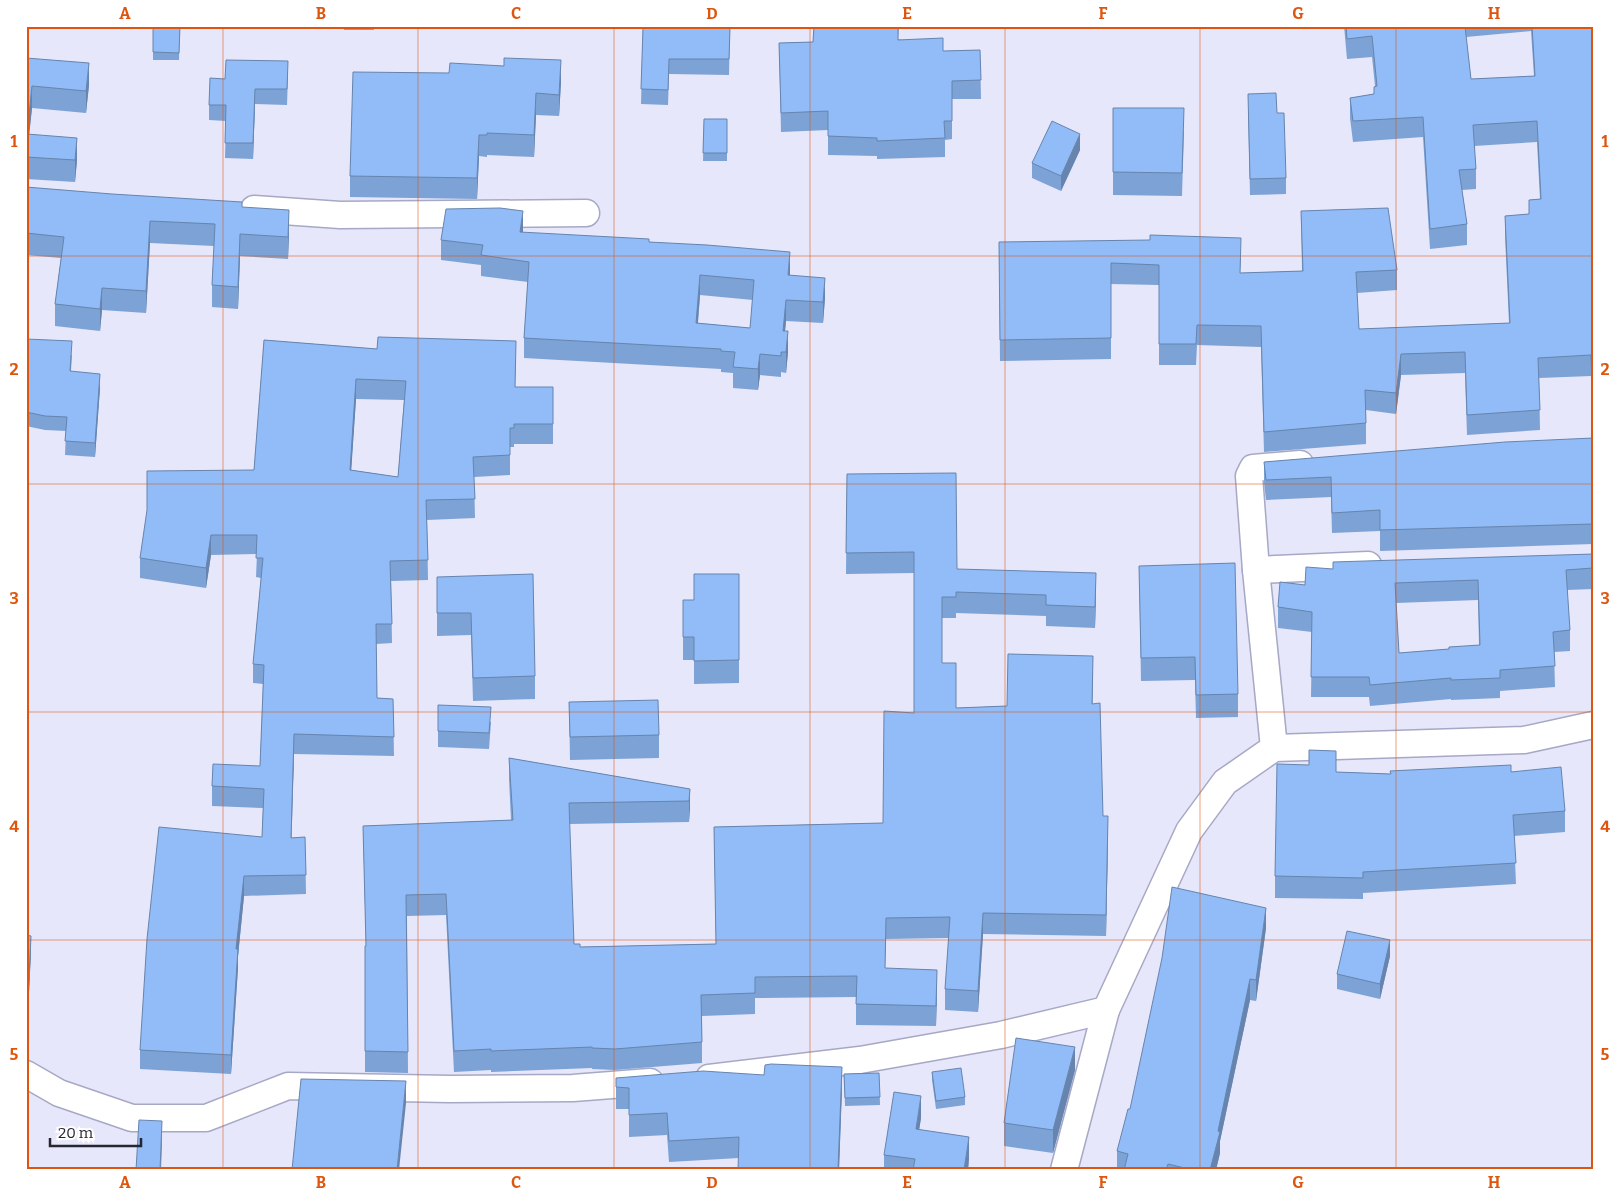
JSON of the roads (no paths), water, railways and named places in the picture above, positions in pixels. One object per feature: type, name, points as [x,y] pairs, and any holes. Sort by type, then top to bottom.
[{"type":"street","points":[[232,208],[340,215],[586,213]]},
{"type":"street","points":[[1274,748],[1256,570],[1249,476],[1253,468],[1322,462]]},
{"type":"street","points":[[1256,570],[1389,565]]},
{"type":"street","points":[[1064,1170],[1106,1010],[1188,831],[1226,782],[1274,748],[1524,740],[1593,725]]},
{"type":"street","points":[[26,1074],[59,1092],[132,1118],[206,1118],[288,1086],[450,1089],[572,1088],[680,1080],[860,1060],[1001,1035],[1106,1010]]}]
